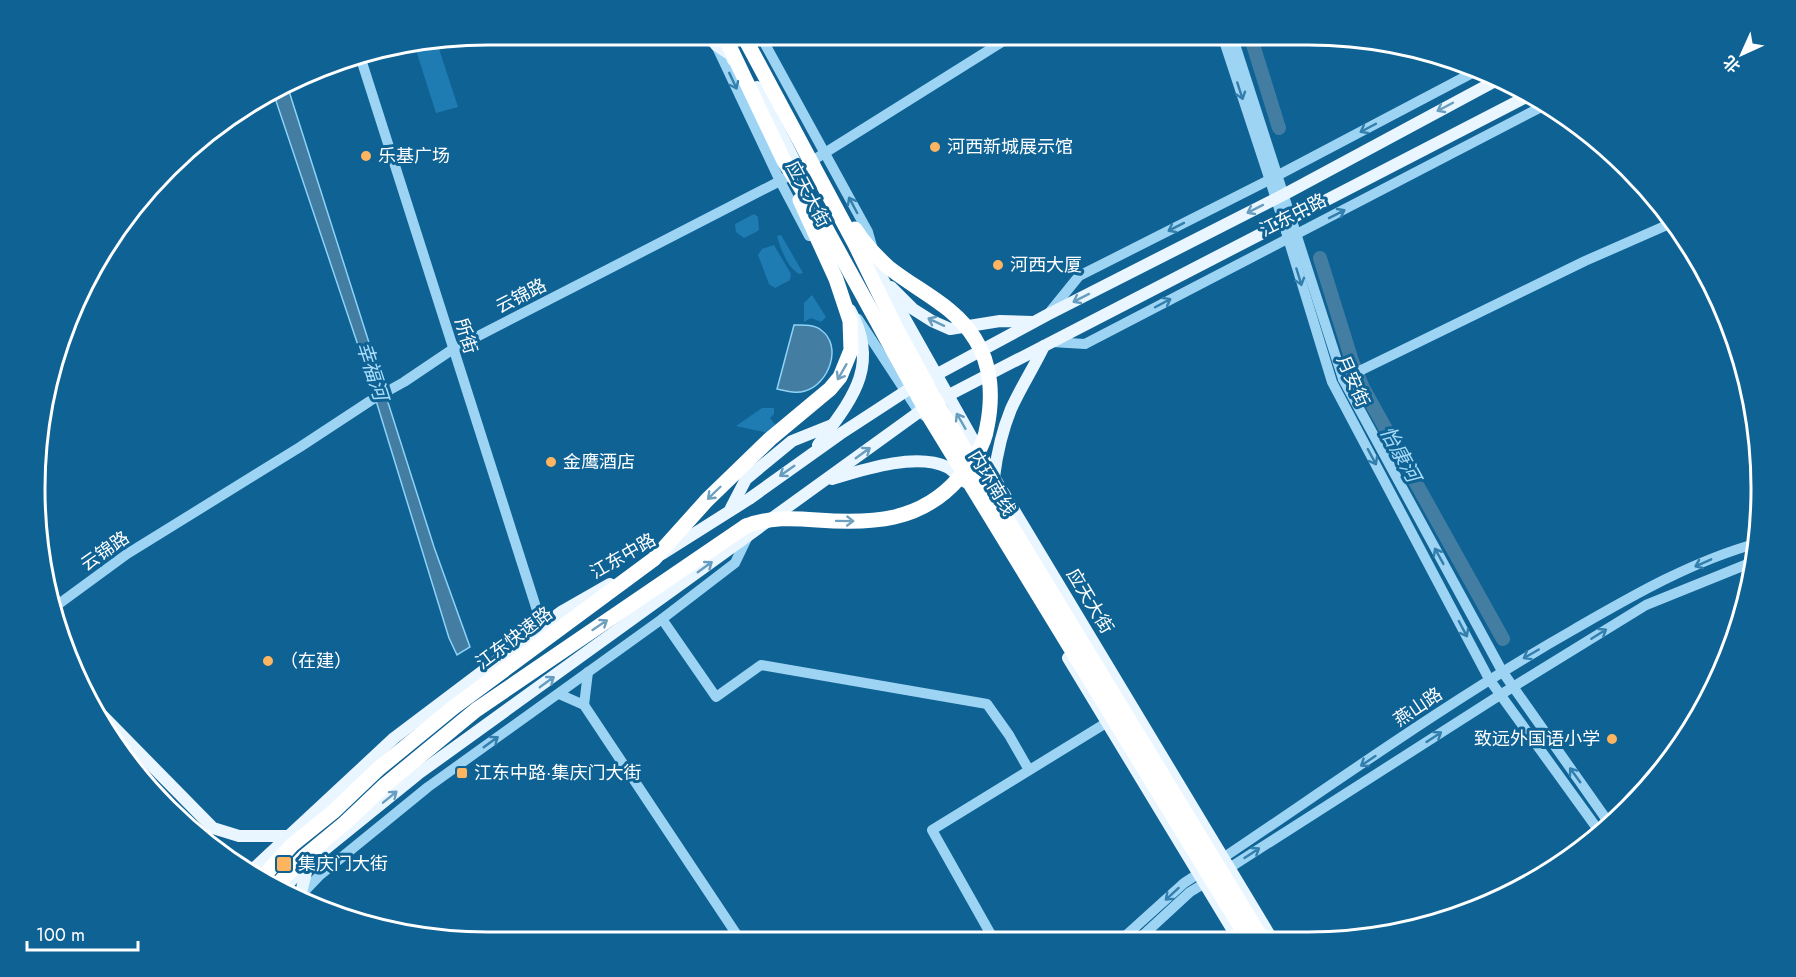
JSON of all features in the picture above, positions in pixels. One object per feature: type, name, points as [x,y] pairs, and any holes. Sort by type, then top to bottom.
[{"type":"highway","name":"内环南线","points":[[732,45],[784,161],[823,223],[929,416],[1244,932]]},
{"type":"highway","name":"内环南线","points":[[733,45],[807,170],[855,244],[896,328],[942,412],[1258,932]]},
{"type":"highway","name":"江东快速路","points":[[267,873],[292,845],[333,812],[377,770],[454,707],[654,559],[707,500],[787,424],[830,389],[840,377],[850,350],[850,321],[836,279],[784,161]]},
{"type":"highway","points":[[747,531],[762,520],[791,517],[818,520],[879,520],[920,510],[948,492],[978,455],[986,435],[991,410],[987,366],[976,340],[963,322],[946,306],[888,267],[863,241],[807,170]]},
{"type":"highway","name":"江东快速路","points":[[281,880],[304,856],[345,823],[384,785],[476,710],[747,531]]},
{"type":"main road","points":[[730,45],[731,55],[807,170]]},
{"type":"main road","name":"江东中路","points":[[256,866],[394,738],[561,612],[671,549],[906,391],[1489,84]]},
{"type":"main road","name":"江东中路","points":[[288,884],[308,863],[418,774],[747,531],[822,483],[918,412],[1521,100]]},
{"type":"main road","name":"应天大街","points":[[807,170],[846,242],[882,278],[993,477],[1268,932]]},
{"type":"main road","name":"应天大街","points":[[807,170],[930,405],[936,422],[969,486],[1106,723],[1234,932]]},
{"type":"main road","points":[[882,278],[913,309],[950,329],[1000,321],[1034,322]]},
{"type":"main road","points":[[811,454],[833,425],[862,375],[864,353],[859,327],[834,283]]},
{"type":"main road","points":[[993,477],[998,448],[1012,407],[1048,344]]},
{"type":"main road","points":[[730,511],[746,479],[754,472],[792,441],[833,425]]},
{"type":"main road","points":[[822,483],[855,472],[894,464],[927,462],[947,467],[969,486]]},
{"type":"main road","points":[[115,728],[213,828],[239,836],[287,836]]},
{"type":"main road","points":[[301,890],[308,863]]},
{"type":"street","name":"应天大街","points":[[731,45],[780,181],[834,283],[918,412]]},
{"type":"street","name":"应天大街","points":[[766,45],[868,232],[882,278]]},
{"type":"street","name":"云锦路","points":[[60,603],[127,554],[404,382],[453,349],[780,181],[807,170],[826,154],[997,45]]},
{"type":"street","points":[[1226,45],[1274,177]]},
{"type":"street","points":[[1235,45],[1274,177]]},
{"type":"street","name":"所街","points":[[362,64],[542,626]]},
{"type":"street","name":"江东中路","points":[[1047,315],[1079,276],[1467,75]]},
{"type":"street","name":"江东中路","points":[[1048,344],[1085,344],[1537,109]]},
{"type":"street","name":"月安街","points":[[1274,177],[1332,382],[1489,679],[1595,826]]},
{"type":"street","points":[[1343,379],[1585,261],[1664,226]]},
{"type":"street","points":[[1292,236],[1343,379],[1512,687],[1605,817]]},
{"type":"street","points":[[918,412],[936,422]]},
{"type":"street","name":"江东中路","points":[[304,891],[320,875],[428,787],[662,619],[735,563],[747,531]]},
{"type":"street","name":"燕山路","points":[[1147,932],[1201,879],[1502,670],[1642,590],[1730,551],[1747,546]]},
{"type":"street","name":"燕山路","points":[[1226,862],[1646,605],[1744,566]]},
{"type":"street","points":[[662,619],[716,697],[761,665],[987,704],[1009,735],[1029,770]]},
{"type":"street","points":[[584,705],[588,672]]},
{"type":"street","points":[[559,694],[584,705],[735,932]]},
{"type":"street","points":[[989,932],[932,830],[1106,723]]},
{"type":"street","name":"燕山路","points":[[1130,932],[1184,883],[1201,879]]},
{"type":"shaded area","points":[[439,48],[458,107],[436,113],[416,52]]},
{"type":"shaded area","points":[[754,214],[758,217],[759,230],[744,238],[736,232],[735,224]]},
{"type":"shaded area","points":[[781,235],[803,273],[799,274],[788,263],[777,236]]},
{"type":"shaded area","points":[[774,245],[791,274],[790,280],[775,288],[769,284],[758,255],[762,249]]},
{"type":"shaded area","points":[[812,295],[826,317],[821,322],[811,318],[804,322],[804,303]]},
{"type":"shaded area","points":[[762,408],[774,408],[774,414],[770,418],[780,431],[778,435],[736,426]]},
{"type":"water","name":"幸福河","points":[[289,92],[434,547],[470,647],[457,655],[449,638],[370,381],[276,100]]},
{"type":"water","points":[[794,325],[811,326],[821,330],[828,337],[832,354],[830,364],[821,381],[805,391],[798,392],[777,389]]},
{"type":"waterway","name":"怡康河","points":[[1253,45],[1279,128]]},
{"type":"waterway","name":"怡康河","points":[[1320,258],[1352,361],[1363,388],[1503,639]]},
{"type":"place","name":"河西新城展示馆","points":[[935,147]]},
{"type":"place","name":"乐基广场","points":[[366,156]]},
{"type":"place","name":"河西大厦","points":[[998,265]]},
{"type":"place","name":"金鹰酒店","points":[[551,462]]},
{"type":"place","name":"（在建）","points":[[268,661]]},
{"type":"place","name":"致远外国语小学","points":[[1612,739]]},
{"type":"place","name":"江东中路·集庆门大街","points":[[462,773]]},
{"type":"place","name":"集庆门大街","points":[[284,864]]}]
